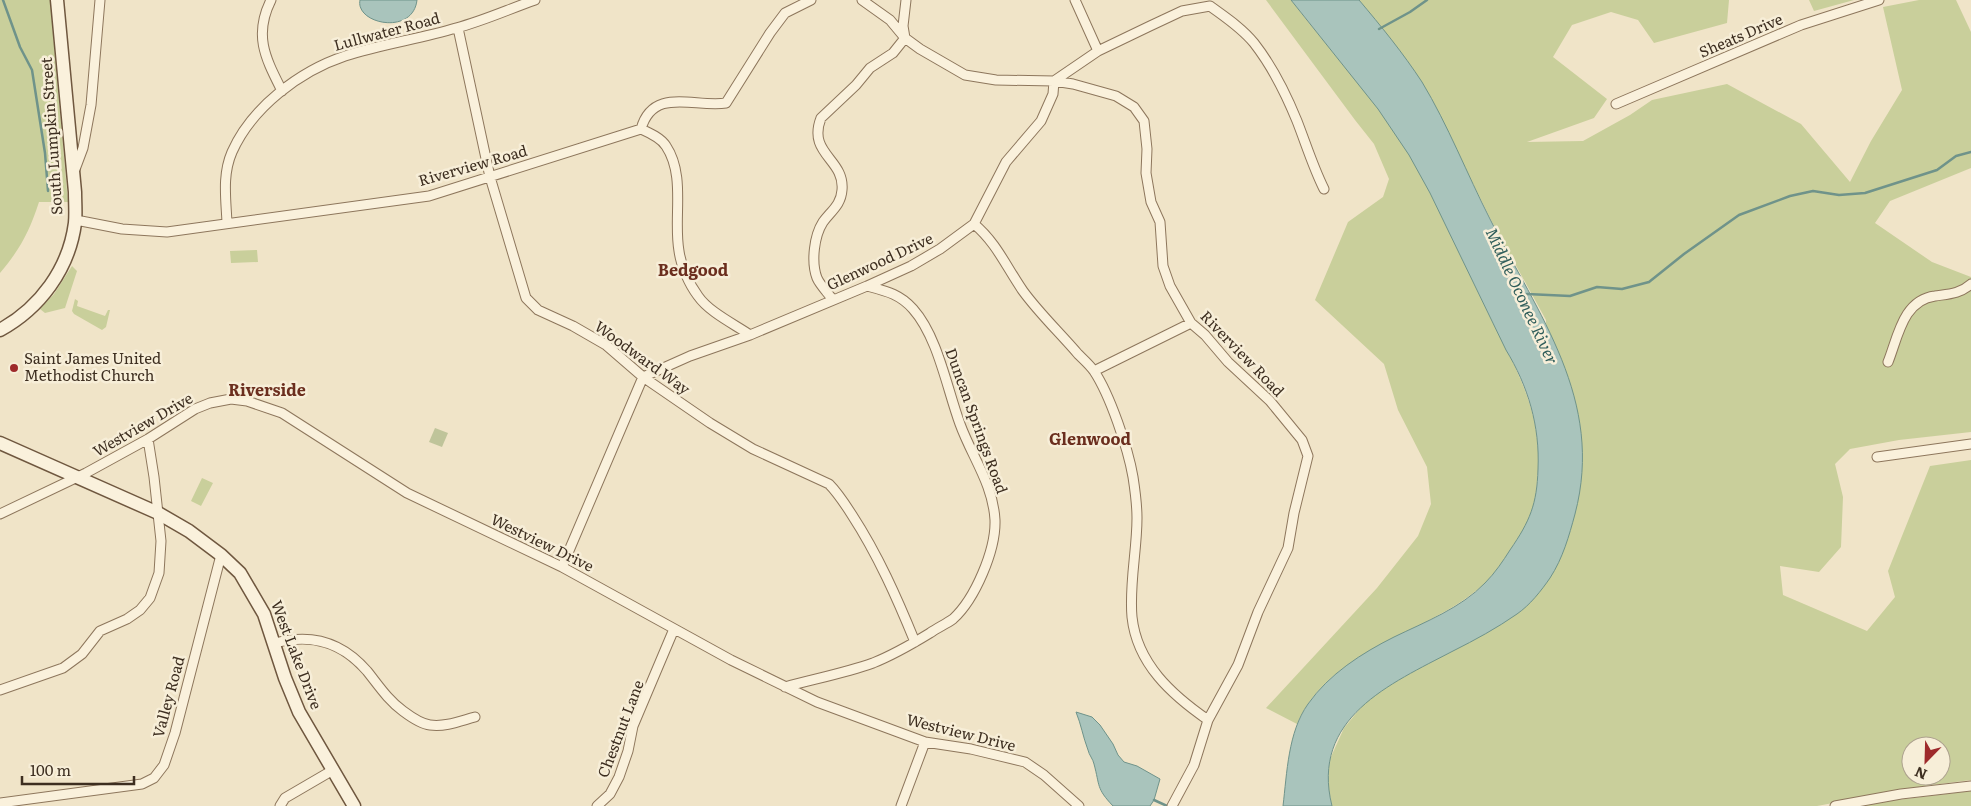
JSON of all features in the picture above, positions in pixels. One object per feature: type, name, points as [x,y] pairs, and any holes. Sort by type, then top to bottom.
[{"type":"main road","name":"South Lumpkin Street","points":[[0,330],[32,307],[51,285],[65,258],[75,222],[73,175],[57,0]]},
{"type":"main road","name":"West Lake Drive","points":[[0,443],[158,513],[189,531],[221,555],[240,573],[253,594],[275,643],[285,678],[299,712],[354,806]]},
{"type":"street","points":[[73,175],[83,148],[89,120],[99,30],[100,0]]},
{"type":"street","points":[[271,0],[264,13],[262,34],[265,57],[282,91]]},
{"type":"street","name":"Lullwater Road","points":[[226,223],[225,182],[231,153],[244,129],[282,91],[310,71],[345,56],[458,28],[517,3],[535,0]]},
{"type":"street","points":[[750,335],[708,307],[698,296],[691,283],[678,250],[676,172],[672,157],[665,144],[641,129],[644,118],[650,110],[667,103],[687,101],[717,105],[726,103],[770,33],[785,13],[811,0]]},
{"type":"street","name":"Riverview Road","points":[[862,0],[890,20],[905,38],[920,49],[965,75],[996,80],[1054,81],[1116,96],[1134,107],[1144,121],[1147,149],[1146,173],[1151,202],[1160,222],[1163,266],[1170,286],[1191,323],[1205,335],[1228,362],[1270,401],[1302,440],[1308,456],[1294,513],[1288,548],[1265,594],[1238,665],[1208,720],[1194,765],[1172,806]]},
{"type":"street","points":[[833,300],[817,278],[815,246],[823,223],[840,201],[843,188],[839,173],[816,137],[818,125],[820,118],[856,85],[870,68],[893,53],[905,38],[903,26],[906,0]]},
{"type":"street","points":[[1075,0],[1098,51]]},
{"type":"street","name":"Sheats Drive","points":[[1616,104],[1802,25],[1879,0]]},
{"type":"street","points":[[1208,720],[1169,690],[1148,663],[1136,636],[1132,617],[1132,582],[1137,517],[1133,476],[1114,413],[1094,370],[1024,292],[986,233],[974,224],[1006,162],[1041,121],[1053,94],[1054,81],[1098,51],[1182,11],[1210,6],[1253,42],[1286,96],[1298,123],[1312,166],[1324,189]]},
{"type":"street","name":"Woodward Way","points":[[458,28],[490,177],[526,298],[538,310],[573,326],[606,345],[643,377],[710,423],[753,449],[829,484],[860,527],[891,584],[915,642]]},
{"type":"street","name":"Riverview Road","points":[[75,222],[81,221],[147,232],[198,229],[226,223],[429,196],[641,129]]},
{"type":"street","name":"Glenwood Drive","points":[[643,377],[690,356],[750,335],[911,266],[940,249],[974,224]]},
{"type":"street","points":[[1888,362],[1905,316],[1914,305],[1930,297],[1955,294],[1971,284]]},
{"type":"street","name":"Duncan Springs Road","points":[[785,686],[873,662],[915,642],[953,619],[982,577],[989,556],[995,520],[990,493],[960,426],[944,374],[926,326],[913,308],[900,298],[884,289],[867,286]]},
{"type":"street","points":[[1094,370],[1191,323]]},
{"type":"street","points":[[562,567],[643,377]]},
{"type":"street","name":"Westview Drive","points":[[0,514],[86,474],[148,439],[195,408],[210,403],[231,400],[247,401],[287,417],[407,493],[562,567],[674,629],[817,702],[925,742],[971,749],[1025,762],[1044,775],[1079,806]]},
{"type":"street","points":[[0,690],[63,668],[82,654],[100,631],[127,619],[140,610],[150,598],[160,573],[161,541],[148,439]]},
{"type":"street","points":[[1877,457],[1971,444]]},
{"type":"street","name":"Valley Road","points":[[0,803],[142,784],[154,778],[164,765],[175,732],[221,555]]},
{"type":"street","name":"Chestnut Lane","points":[[597,806],[610,794],[619,777],[628,751],[633,726],[674,629]]},
{"type":"street","points":[[275,643],[292,638],[312,638],[339,647],[356,659],[392,703],[410,716],[429,725],[448,725],[475,717]]},
{"type":"street","points":[[901,806],[925,742]]},
{"type":"street","points":[[280,806],[285,798],[333,770]]},
{"type":"street","points":[[1835,806],[1901,794],[1971,786]]},
{"type":"green space","points":[[0,0],[50,0],[68,202],[39,202],[24,239],[14,256],[0,273]]},
{"type":"green space","points":[[1266,0],[1291,0],[1377,107],[1414,162],[1523,384],[1536,430],[1538,455],[1535,503],[1532,513],[1520,536],[1491,577],[1460,602],[1355,660],[1332,677],[1312,698],[1297,724],[1266,708],[1377,588],[1418,536],[1431,504],[1427,467],[1398,410],[1384,364],[1315,300],[1348,222],[1383,197],[1389,179],[1374,144]]},
{"type":"green space","points":[[1359,0],[1729,0],[1727,23],[1654,43],[1638,20],[1611,12],[1572,25],[1553,57],[1607,99],[1594,118],[1527,142],[1583,141],[1630,115],[1652,100],[1727,84],[1801,124],[1850,182],[1871,141],[1902,90],[1883,7],[1919,0],[1956,0],[1971,32],[1971,168],[1890,201],[1875,223],[1932,262],[1971,277],[1971,432],[1899,440],[1850,449],[1835,464],[1843,497],[1841,547],[1819,572],[1780,566],[1783,595],[1867,631],[1895,597],[1888,571],[1930,466],[1971,460],[1971,780],[1951,783],[1951,736],[1901,736],[1901,786],[1924,786],[1817,806],[1332,806],[1327,781],[1330,759],[1344,728],[1367,700],[1543,587],[1546,320],[1492,222],[1427,92],[1402,55]]},
{"type":"green space","points":[[1809,0],[1854,0],[1814,11]]},
{"type":"green space","points":[[257,250],[258,262],[231,263],[230,251]]},
{"type":"green space","points":[[72,266],[77,271],[65,308],[45,313],[40,309],[54,294]]},
{"type":"green space","points":[[75,299],[78,301],[77,306],[105,316],[108,310],[110,310],[106,327],[102,330],[74,314],[72,311]]},
{"type":"green space","points":[[435,428],[448,433],[442,447],[429,442]]},
{"type":"green space","points":[[202,478],[213,483],[201,506],[191,501]]},
{"type":"green space","points":[[1971,791],[1971,806],[1864,806],[1872,803]]},
{"type":"water","points":[[360,0],[417,0],[413,11],[406,19],[396,22],[385,22],[375,20],[366,15],[361,8]]},
{"type":"water","name":"Middle Oconee River","points":[[1291,0],[1359,0],[1392,40],[1422,82],[1449,132],[1490,219],[1546,324],[1562,360],[1574,396],[1581,433],[1582,473],[1575,514],[1562,555],[1550,578],[1535,598],[1517,614],[1478,638],[1404,677],[1381,691],[1361,708],[1344,727],[1333,749],[1328,775],[1332,806],[1283,806],[1292,740],[1301,715],[1316,693],[1358,657],[1454,607],[1489,579],[1517,540],[1531,512],[1536,492],[1538,453],[1535,422],[1521,378],[1430,193],[1409,155],[1378,109]]},
{"type":"water","points":[[1076,712],[1092,717],[1100,725],[1124,762],[1137,766],[1160,779],[1154,800],[1150,806],[1113,806],[1104,795],[1099,786]]},
{"type":"waterway","points":[[3,0],[20,47],[32,70],[45,153],[48,191]]},
{"type":"waterway","points":[[1379,29],[1427,0]]},
{"type":"waterway","name":"Middle Oconee River","points":[[1527,294],[1570,296],[1597,287],[1622,289],[1649,282],[1684,254],[1739,215],[1790,196],[1813,191],[1839,195],[1865,193],[1937,170],[1956,156],[1971,152]]},
{"type":"waterway","points":[[1154,800],[1167,806]]},
{"type":"place","name":"Saint James United Methodist Church","points":[[14,368]]},
{"type":"district","name":"Bedgood","points":[[693,270]]},
{"type":"district","name":"Riverside","points":[[267,390]]},
{"type":"district","name":"Glenwood","points":[[1090,439]]}]
